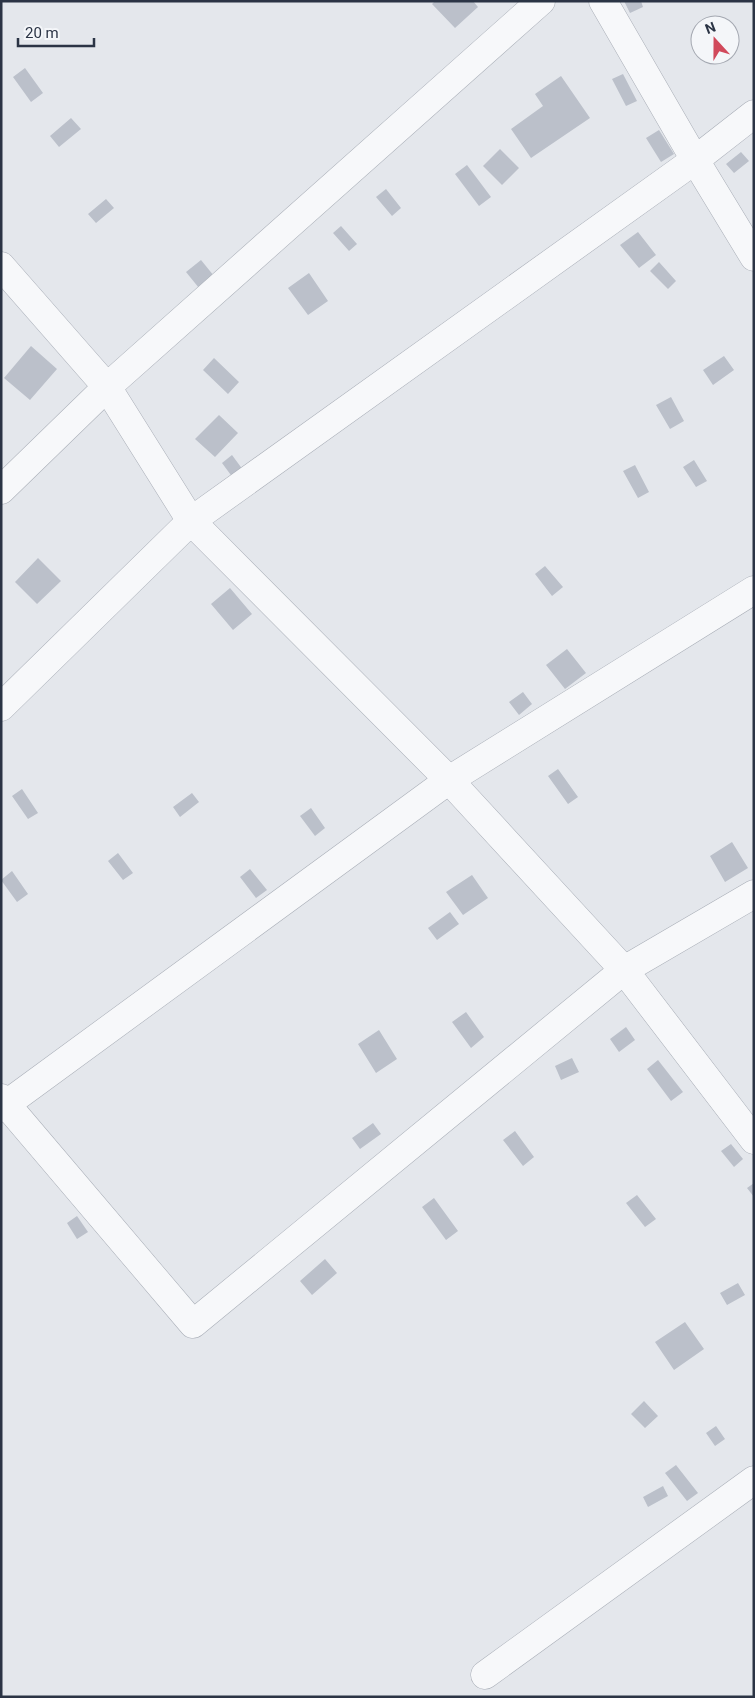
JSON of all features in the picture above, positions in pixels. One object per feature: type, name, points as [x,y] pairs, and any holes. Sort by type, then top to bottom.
[{"type":"street","points":[[1,490],[107,387],[541,1]]},
{"type":"street","points":[[603,1],[695,160],[754,257]]},
{"type":"street","points":[[1,707],[192,521],[695,160],[754,114]]},
{"type":"street","points":[[1,266],[107,387],[192,521],[449,780],[624,970],[754,1140]]},
{"type":"street","points":[[754,590],[449,780],[3,1104],[193,1324],[624,970],[754,894]]},
{"type":"street","points":[[485,1675],[754,1480]]},
{"type":"building","points":[[435,1],[473,1],[478,7],[455,28],[432,4]]},
{"type":"building","points":[[624,1],[641,1],[643,7],[630,13]]},
{"type":"building","points":[[25,68],[43,93],[31,102],[13,77]]},
{"type":"building","points":[[623,74],[637,101],[626,106],[612,79]]},
{"type":"building","points":[[561,76],[590,118],[531,158],[511,129],[543,106],[535,94]]},
{"type":"building","points":[[71,118],[81,129],[59,147],[50,136]]},
{"type":"building","points":[[659,130],[674,154],[661,162],[646,138]]},
{"type":"building","points":[[500,149],[519,168],[502,185],[483,166]]},
{"type":"building","points":[[741,152],[749,161],[734,173],[726,164]]},
{"type":"building","points":[[467,165],[491,197],[479,206],[455,174]]},
{"type":"building","points":[[386,189],[401,208],[392,216],[376,197]]},
{"type":"building","points":[[106,199],[114,208],[96,223],[88,214]]},
{"type":"building","points":[[341,226],[357,244],[349,251],[333,233]]},
{"type":"building","points":[[638,232],[656,255],[639,268],[620,245]]},
{"type":"building","points":[[201,260],[214,276],[199,288],[186,272]]},
{"type":"building","points":[[659,262],[676,281],[668,289],[650,271]]},
{"type":"building","points":[[309,273],[328,301],[308,315],[288,288]]},
{"type":"building","points":[[31,346],[57,369],[30,400],[4,378]]},
{"type":"building","points":[[724,356],[734,370],[713,385],[703,370]]},
{"type":"building","points":[[214,358],[239,382],[228,394],[203,370]]},
{"type":"building","points":[[671,397],[684,421],[670,429],[656,405]]},
{"type":"building","points":[[219,415],[238,433],[215,457],[195,439]]},
{"type":"building","points":[[232,455],[246,474],[236,482],[222,463]]},
{"type":"building","points":[[694,460],[707,481],[696,487],[683,467]]},
{"type":"building","points":[[635,465],[649,492],[638,498],[623,471]]},
{"type":"building","points":[[38,558],[61,581],[37,604],[15,582]]},
{"type":"building","points":[[545,566],[563,587],[552,596],[535,574]]},
{"type":"building","points":[[230,588],[252,614],[233,630],[211,604]]},
{"type":"building","points":[[567,649],[586,673],[565,689],[546,665]]},
{"type":"building","points":[[523,692],[532,704],[519,715],[509,702]]},
{"type":"building","points":[[558,769],[578,797],[568,804],[548,776]]},
{"type":"building","points":[[22,789],[38,813],[28,819],[12,796]]},
{"type":"building","points":[[192,793],[199,802],[180,817],[173,807]]},
{"type":"building","points":[[311,808],[325,828],[315,836],[300,816]]},
{"type":"building","points":[[732,842],[748,868],[725,882],[710,856]]},
{"type":"building","points":[[118,853],[133,873],[123,880],[108,861]]},
{"type":"building","points":[[250,869],[267,890],[256,898],[240,877]]},
{"type":"building","points":[[12,871],[28,894],[17,902],[1,880]]},
{"type":"building","points":[[472,875],[488,898],[463,915],[446,892]]},
{"type":"building","points":[[450,912],[459,924],[437,940],[428,928]]},
{"type":"building","points":[[466,1012],[484,1037],[471,1048],[452,1022]]},
{"type":"building","points":[[626,1027],[635,1040],[619,1052],[610,1039]]},
{"type":"building","points":[[379,1030],[397,1059],[376,1073],[358,1044]]},
{"type":"building","points":[[572,1058],[579,1072],[561,1080],[555,1066]]},
{"type":"building","points":[[658,1060],[683,1092],[671,1101],[647,1069]]},
{"type":"building","points":[[373,1123],[381,1134],[360,1149],[352,1138]]},
{"type":"building","points":[[515,1131],[534,1157],[523,1166],[503,1140]]},
{"type":"building","points":[[731,1144],[743,1159],[734,1167],[721,1151]]},
{"type":"building","points":[[754,1183],[754,1197],[747,1188]]},
{"type":"building","points":[[637,1195],[656,1219],[645,1227],[626,1203]]},
{"type":"building","points":[[434,1198],[458,1231],[446,1240],[422,1207]]},
{"type":"building","points":[[77,1216],[88,1232],[77,1239],[67,1223]]},
{"type":"building","points":[[325,1259],[337,1273],[312,1295],[300,1281]]},
{"type":"building","points":[[738,1283],[745,1295],[727,1305],[720,1293]]},
{"type":"building","points":[[685,1322],[704,1349],[674,1370],[655,1342]]},
{"type":"building","points":[[644,1401],[658,1416],[645,1428],[631,1414]]},
{"type":"building","points":[[716,1426],[725,1439],[715,1446],[706,1433]]},
{"type":"building","points":[[676,1465],[698,1493],[687,1501],[665,1473]]},
{"type":"building","points":[[663,1486],[668,1496],[648,1507],[643,1497]]}]
